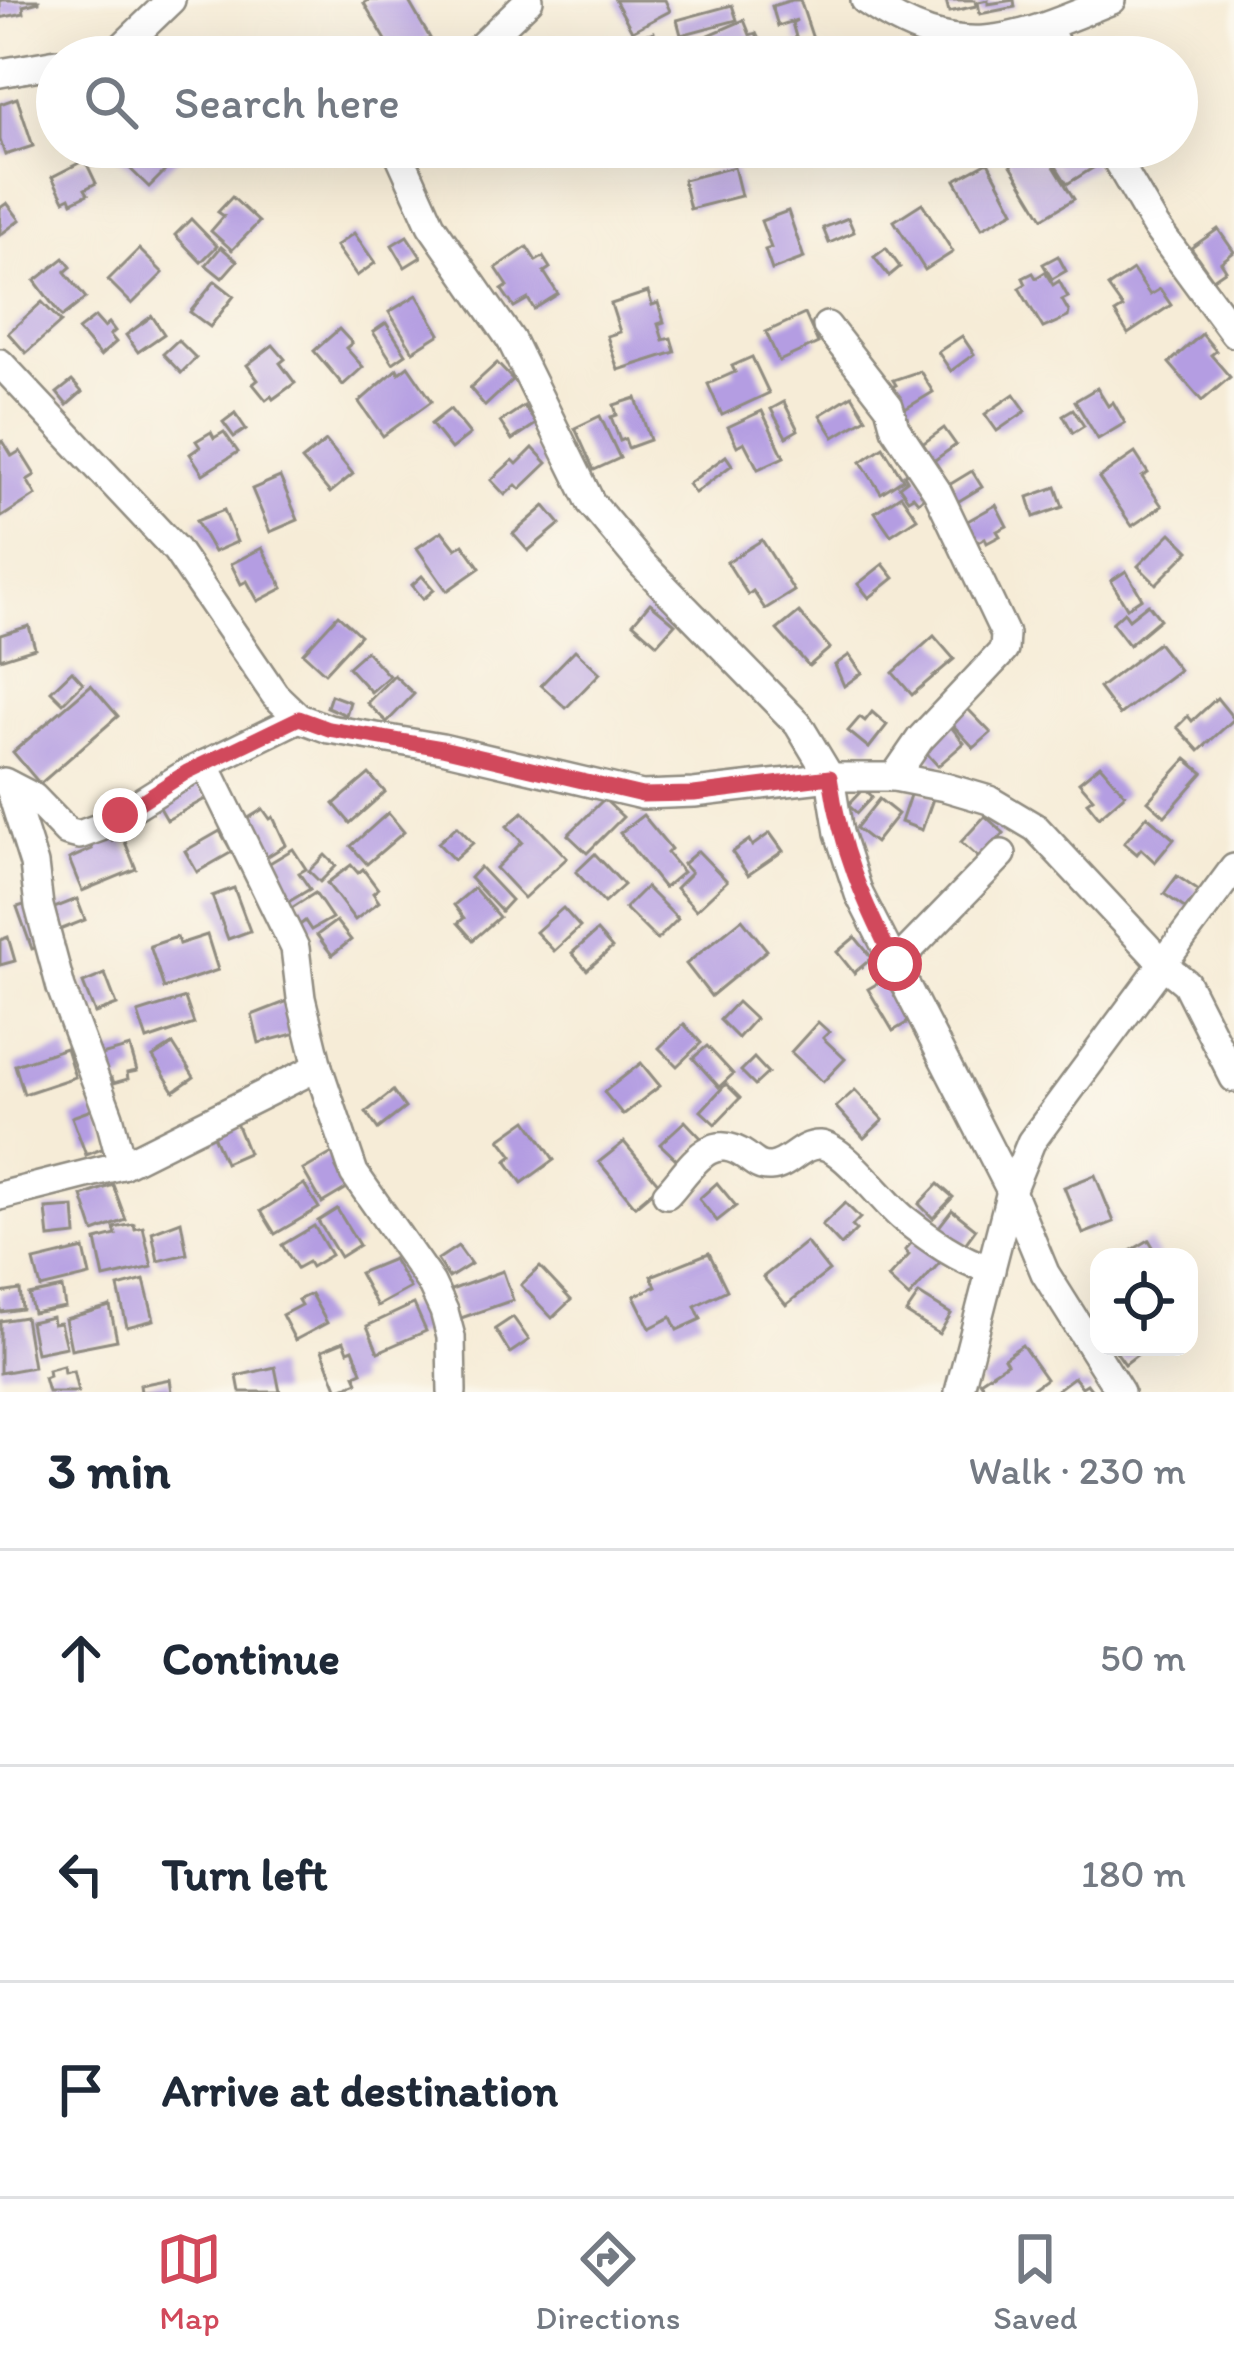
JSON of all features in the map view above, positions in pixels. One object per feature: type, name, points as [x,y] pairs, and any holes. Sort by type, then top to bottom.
[{"type":"street","points":[[134,36],[171,0]]},
{"type":"street","points":[[492,36],[529,0]]},
{"type":"street","points":[[865,0],[933,36]]},
{"type":"street","points":[[1000,36],[1047,27],[1112,0]]},
{"type":"street","points":[[1047,27],[1052,36]]},
{"type":"street","points":[[0,73],[36,67]]},
{"type":"street","points":[[405,168],[431,225],[511,340],[591,503],[642,564],[798,724],[830,777],[838,833],[860,894],[1011,1191],[1045,1273],[1120,1392]]},
{"type":"street","points":[[1121,168],[1156,227],[1234,333]]},
{"type":"street","points":[[827,326],[889,406],[895,428],[937,491],[1004,634],[1004,650],[920,739],[894,777]]},
{"type":"street","points":[[0,363],[176,550],[275,695],[299,718],[329,729],[464,752],[642,795],[694,794],[830,777],[894,777],[989,800],[1036,828],[1186,983],[1234,1078]]},
{"type":"street","points":[[5,783],[33,797],[67,832],[79,835],[299,718]]},
{"type":"street","points":[[206,764],[295,948],[318,1067],[354,1173],[431,1283],[444,1311],[451,1337],[452,1392]]},
{"type":"street","points":[[5,783],[34,864],[39,905],[61,988],[110,1116],[122,1165]]},
{"type":"street","points":[[895,964],[1002,854]]},
{"type":"street","points":[[959,1392],[1011,1191],[1031,1142],[1234,868]]},
{"type":"street","points":[[0,1196],[122,1165],[318,1067]]},
{"type":"street","points":[[668,1194],[707,1150],[721,1144],[733,1146],[762,1168],[775,1167],[803,1149],[820,1145],[837,1152],[899,1215],[939,1246],[991,1270]]},
{"type":"building","points":[[0,0],[39,2],[23,6],[24,13],[0,18]]},
{"type":"building","points":[[408,0],[429,36],[384,36],[364,3]]},
{"type":"building","points":[[615,0],[665,0],[670,11],[632,31]]},
{"type":"building","points":[[800,0],[812,36],[796,36],[792,23],[797,20],[778,26],[772,6]]},
{"type":"building","points":[[946,0],[975,0],[976,6],[949,12]]},
{"type":"building","points":[[988,0],[988,4],[1014,0],[1015,7],[980,14],[978,2]]},
{"type":"building","points":[[732,5],[737,20],[681,35],[677,20]]},
{"type":"building","points":[[744,20],[750,35],[757,36],[707,36]]},
{"type":"building","points":[[17,98],[33,146],[5,155],[0,104]]},
{"type":"building","points":[[69,168],[89,168],[96,183],[85,189],[88,194],[72,202],[70,197],[64,200],[52,177]]},
{"type":"building","points":[[129,168],[168,168],[149,187]]},
{"type":"building","points":[[734,168],[741,196],[690,209],[683,180]]},
{"type":"building","points":[[977,168],[991,168],[1014,211],[982,228],[955,180]]},
{"type":"building","points":[[1013,168],[1055,168],[1074,199],[1043,218]]},
{"type":"building","points":[[1057,168],[1093,168],[1067,184]]},
{"type":"building","points":[[232,197],[259,222],[232,250],[211,231],[224,216],[218,212]]},
{"type":"building","points":[[7,203],[20,220],[0,235],[0,208]]},
{"type":"building","points":[[922,203],[953,252],[925,270],[894,221]]},
{"type":"building","points":[[788,211],[804,258],[772,270],[765,250],[771,248],[761,221]]},
{"type":"building","points":[[848,218],[854,232],[829,243],[823,228]]},
{"type":"building","points":[[191,219],[217,246],[201,262],[175,235]]},
{"type":"building","points":[[1218,229],[1234,252],[1221,262],[1226,270],[1213,279],[1191,248]]},
{"type":"building","points":[[354,233],[375,263],[357,276],[336,246]]},
{"type":"building","points":[[407,236],[421,257],[405,267],[392,245]]},
{"type":"building","points":[[221,247],[237,261],[222,278],[206,265]]},
{"type":"building","points":[[527,247],[536,261],[543,257],[550,268],[544,272],[558,294],[534,309],[528,299],[514,307],[502,290],[508,286],[496,268]]},
{"type":"building","points":[[886,248],[900,267],[889,276],[874,257]]},
{"type":"building","points":[[139,249],[163,273],[132,304],[108,280]]},
{"type":"building","points":[[1058,256],[1066,271],[1052,279],[1043,264]]},
{"type":"building","points":[[64,258],[71,267],[65,272],[86,298],[62,317],[35,281]]},
{"type":"building","points":[[1133,270],[1150,295],[1160,289],[1171,305],[1128,334],[1115,313],[1123,308],[1108,287]]},
{"type":"building","points":[[1045,272],[1053,285],[1059,281],[1068,297],[1062,300],[1069,312],[1068,317],[1043,328],[1019,288],[1026,284],[1023,278]]},
{"type":"building","points":[[215,281],[234,296],[210,327],[190,312]]},
{"type":"building","points":[[648,292],[652,305],[658,303],[664,322],[658,324],[663,340],[671,338],[675,352],[618,370],[607,336],[620,332],[611,304]]},
{"type":"building","points":[[417,295],[440,334],[413,351],[389,312]]},
{"type":"building","points":[[42,302],[61,322],[26,353],[8,333]]},
{"type":"building","points":[[805,314],[818,343],[779,361],[766,332]]},
{"type":"building","points":[[152,316],[164,334],[138,352],[126,335]]},
{"type":"building","points":[[95,317],[115,331],[110,335],[116,342],[100,356],[78,330]]},
{"type":"building","points":[[386,323],[406,354],[393,363],[373,332]]},
{"type":"building","points":[[339,329],[352,343],[346,348],[363,367],[343,385],[314,351]]},
{"type":"building","points":[[1202,334],[1216,351],[1211,355],[1230,377],[1202,401],[1169,363]]},
{"type":"building","points":[[962,336],[974,354],[951,371],[938,352]]},
{"type":"building","points":[[178,340],[196,358],[181,373],[163,354]]},
{"type":"building","points":[[273,345],[295,383],[266,400],[253,384],[258,380],[247,365]]},
{"type":"building","points":[[752,357],[769,393],[722,415],[708,384],[735,372],[732,366]]},
{"type":"building","points":[[497,363],[513,380],[485,406],[470,388]]},
{"type":"building","points":[[408,366],[432,401],[383,436],[359,402],[397,369],[399,373]]},
{"type":"building","points":[[920,371],[933,392],[905,409],[892,387],[896,385],[893,380]]},
{"type":"building","points":[[72,381],[82,392],[67,405],[57,393]]},
{"type":"building","points":[[1097,388],[1108,406],[1113,402],[1125,423],[1098,439],[1075,401]]},
{"type":"building","points":[[1014,394],[1026,411],[997,431],[985,414]]},
{"type":"building","points":[[852,395],[866,418],[834,437],[820,415]]},
{"type":"building","points":[[636,398],[650,440],[628,448],[625,439],[620,441],[611,417],[617,415],[614,405]]},
{"type":"building","points":[[784,402],[798,430],[786,437],[771,409]]},
{"type":"building","points":[[524,406],[536,424],[512,440],[500,422]]},
{"type":"building","points":[[450,409],[470,434],[451,449],[431,424]]},
{"type":"building","points":[[1073,409],[1084,426],[1073,433],[1063,415]]},
{"type":"building","points":[[762,411],[784,457],[758,469],[744,442],[737,446],[728,427]]},
{"type":"building","points":[[235,413],[246,429],[234,437],[223,422]]},
{"type":"building","points":[[600,416],[620,458],[594,470],[575,428]]},
{"type":"building","points":[[944,428],[956,445],[925,467],[914,450]]},
{"type":"building","points":[[211,432],[214,438],[224,432],[238,452],[203,474],[190,454],[200,447],[196,441]]},
{"type":"building","points":[[326,441],[353,474],[330,493],[302,460]]},
{"type":"building","points":[[0,443],[12,456],[20,451],[35,475],[27,480],[36,495],[0,518]]},
{"type":"building","points":[[883,447],[903,479],[881,493],[861,462]]},
{"type":"building","points":[[533,448],[547,463],[520,489],[516,485],[505,495],[491,480]]},
{"type":"building","points":[[1135,453],[1148,473],[1142,477],[1162,506],[1132,526],[1099,478]]},
{"type":"building","points":[[726,456],[732,465],[695,493],[688,484]]},
{"type":"building","points":[[914,468],[931,492],[918,502],[913,496],[908,499],[899,486]]},
{"type":"building","points":[[972,471],[982,487],[954,504],[944,488]]},
{"type":"building","points":[[280,477],[298,520],[270,532],[252,489]]},
{"type":"building","points":[[1056,487],[1063,507],[1034,517],[1028,497]]},
{"type":"building","points":[[901,495],[917,518],[891,535],[875,512]]},
{"type":"building","points":[[996,505],[1007,526],[997,531],[1000,536],[976,543],[964,523]]},
{"type":"building","points":[[545,506],[560,524],[528,551],[513,534]]},
{"type":"building","points":[[224,510],[237,542],[214,552],[196,521]]},
{"type":"building","points":[[442,531],[456,549],[463,544],[480,568],[447,591],[417,548]]},
{"type":"building","points":[[1171,533],[1189,551],[1156,584],[1138,566]]},
{"type":"building","points":[[762,540],[794,591],[765,609],[753,591],[748,595],[727,562]]},
{"type":"building","points":[[262,548],[283,588],[258,601],[247,581],[241,584],[231,564]]},
{"type":"building","points":[[883,564],[894,578],[869,598],[858,584]]},
{"type":"building","points":[[1126,571],[1142,598],[1127,608],[1111,581]]},
{"type":"building","points":[[422,576],[434,590],[423,599],[412,585]]},
{"type":"building","points":[[650,603],[675,624],[657,644],[633,623]]},
{"type":"building","points":[[1148,604],[1160,619],[1129,645],[1112,623],[1124,612],[1129,619]]},
{"type":"building","points":[[799,612],[830,648],[809,666],[777,630]]},
{"type":"building","points":[[338,615],[360,635],[325,673],[303,653]]},
{"type":"building","points":[[29,626],[35,648],[0,659],[0,635]]},
{"type":"building","points":[[934,636],[954,659],[912,695],[893,673]]},
{"type":"building","points":[[1158,643],[1179,670],[1119,715],[1099,688]]},
{"type":"building","points":[[575,650],[600,673],[566,708],[541,685]]},
{"type":"building","points":[[366,651],[389,676],[371,692],[348,667]]},
{"type":"building","points":[[849,655],[862,673],[844,686],[835,665]]},
{"type":"building","points":[[72,671],[83,683],[63,703],[51,691]]},
{"type":"building","points":[[394,675],[414,694],[387,722],[367,703]]},
{"type":"building","points":[[91,685],[118,716],[40,784],[13,752]]},
{"type":"building","points":[[331,695],[350,702],[346,715],[327,707]]},
{"type":"building","points":[[1217,698],[1234,719],[1199,751],[1177,727],[1188,716],[1192,721]]},
{"type":"building","points":[[966,707],[991,733],[974,748],[950,722]]},
{"type":"building","points":[[872,712],[887,725],[869,748],[848,731]]},
{"type":"building","points":[[948,723],[964,743],[938,766],[921,747]]},
{"type":"building","points":[[1186,759],[1203,773],[1165,816],[1148,801]]},
{"type":"building","points":[[1100,765],[1125,794],[1099,817],[1087,802],[1093,798],[1079,782]]},
{"type":"building","points":[[369,774],[385,792],[350,823],[334,804]]},
{"type":"building","points":[[195,777],[207,798],[167,820],[155,799]]},
{"type":"building","points":[[863,789],[872,797],[857,813],[848,805]]},
{"type":"building","points":[[912,789],[934,796],[922,830],[901,822]]},
{"type":"building","points":[[604,799],[623,817],[587,853],[568,835]]},
{"type":"building","points":[[879,799],[898,814],[875,843],[856,828]]},
{"type":"building","points":[[263,809],[273,817],[286,845],[265,858],[242,822]]},
{"type":"building","points":[[523,812],[567,858],[524,898],[496,868],[522,842],[507,826]]},
{"type":"building","points":[[388,813],[404,832],[367,864],[351,846]]},
{"type":"building","points":[[643,815],[683,872],[664,888],[620,833]]},
{"type":"building","points":[[985,816],[1004,833],[980,859],[961,842]]},
{"type":"building","points":[[1147,816],[1174,839],[1155,862],[1141,849],[1137,854],[1124,843]]},
{"type":"building","points":[[457,826],[473,843],[454,860],[438,843]]},
{"type":"building","points":[[220,831],[232,852],[197,872],[185,851]]},
{"type":"building","points":[[770,833],[783,851],[748,875],[732,852]]},
{"type":"building","points":[[109,834],[112,841],[123,837],[136,869],[82,891],[69,859],[92,849],[89,842]]},
{"type":"building","points":[[293,849],[306,869],[299,873],[310,889],[285,904],[263,867]]},
{"type":"building","points":[[698,851],[727,881],[696,910],[676,888],[691,873],[683,864]]},
{"type":"building","points":[[595,854],[624,885],[604,903],[576,872]]},
{"type":"building","points":[[325,855],[336,866],[320,882],[309,871]]},
{"type":"building","points":[[351,865],[358,873],[363,869],[378,889],[373,893],[379,902],[355,920],[327,883]]},
{"type":"building","points":[[480,867],[511,900],[501,911],[470,878]]},
{"type":"building","points":[[1177,876],[1199,891],[1186,909],[1164,894]]},
{"type":"building","points":[[646,887],[678,919],[657,940],[625,908]]},
{"type":"building","points":[[234,888],[250,931],[228,939],[212,896]]},
{"type":"building","points":[[474,888],[499,917],[473,940],[458,923],[464,918],[454,905]]},
{"type":"building","points":[[315,893],[332,918],[311,930],[305,921],[300,925],[290,909]]},
{"type":"building","points":[[77,899],[85,920],[57,931],[49,910]]},
{"type":"building","points":[[31,903],[43,946],[32,949],[17,907]]},
{"type":"building","points":[[563,908],[580,927],[554,951],[536,932]]},
{"type":"building","points":[[742,919],[767,950],[711,996],[686,964]]},
{"type":"building","points":[[336,921],[351,940],[332,955],[317,935]]},
{"type":"building","points":[[597,931],[612,948],[587,970],[572,953]]},
{"type":"building","points":[[207,935],[218,970],[164,988],[150,946],[177,937],[179,944]]},
{"type":"building","points":[[8,937],[15,961],[0,965],[0,940]]},
{"type":"building","points":[[855,937],[872,958],[854,973],[837,952]]},
{"type":"building","points":[[105,974],[117,1005],[95,1013],[83,983]]},
{"type":"building","points":[[885,979],[910,1021],[893,1031],[868,989]]},
{"type":"building","points":[[185,998],[194,1024],[147,1040],[138,1013]]},
{"type":"building","points":[[293,999],[301,1032],[259,1043],[252,1015]]},
{"type":"building","points":[[737,1002],[755,1019],[738,1038],[720,1020]]},
{"type":"building","points":[[818,1022],[829,1032],[823,1038],[845,1059],[823,1082],[791,1052]]},
{"type":"building","points":[[684,1024],[701,1043],[677,1066],[659,1048]]},
{"type":"building","points":[[173,1044],[194,1077],[174,1091],[153,1057]]},
{"type":"building","points":[[707,1046],[733,1074],[719,1087],[693,1058]]},
{"type":"building","points":[[130,1047],[137,1071],[114,1083],[112,1078],[104,1080],[98,1056]]},
{"type":"building","points":[[66,1048],[75,1077],[24,1094],[15,1065]]},
{"type":"building","points":[[754,1058],[768,1073],[755,1085],[741,1071]]},
{"type":"building","points":[[641,1063],[660,1086],[623,1115],[604,1092]]},
{"type":"building","points":[[726,1084],[740,1098],[715,1124],[701,1111]]},
{"type":"building","points":[[855,1090],[883,1120],[864,1138],[836,1107]]},
{"type":"building","points":[[393,1091],[405,1108],[378,1129],[366,1112]]},
{"type":"building","points":[[94,1109],[107,1147],[86,1155],[72,1117]]},
{"type":"building","points":[[234,1118],[248,1153],[225,1163],[210,1128]]},
{"type":"building","points":[[527,1120],[554,1160],[522,1183],[506,1161],[513,1156],[500,1139]]},
{"type":"building","points":[[685,1121],[702,1139],[679,1162],[660,1144]]},
{"type":"building","points":[[624,1142],[660,1185],[635,1206],[599,1162]]},
{"type":"building","points":[[334,1152],[347,1188],[322,1203],[303,1170]]},
{"type":"building","points":[[1095,1175],[1114,1222],[1083,1234],[1064,1187]]},
{"type":"building","points":[[717,1183],[736,1206],[717,1221],[699,1199]]},
{"type":"building","points":[[304,1184],[319,1208],[275,1234],[261,1211]]},
{"type":"building","points":[[938,1184],[953,1197],[933,1218],[919,1204]]},
{"type":"building","points":[[113,1185],[126,1220],[94,1232],[82,1196]]},
{"type":"building","points":[[845,1203],[860,1218],[852,1226],[856,1230],[841,1245],[822,1225]]},
{"type":"building","points":[[74,1207],[76,1235],[49,1238],[46,1209]]},
{"type":"building","points":[[337,1209],[359,1245],[340,1257],[318,1221]]},
{"type":"building","points":[[952,1210],[976,1229],[963,1247],[938,1228]]},
{"type":"building","points":[[181,1221],[187,1254],[158,1261],[152,1232]]},
{"type":"building","points":[[134,1224],[135,1229],[143,1227],[152,1267],[104,1278],[96,1240],[116,1235],[114,1228]]},
{"type":"building","points":[[314,1226],[331,1255],[311,1267],[308,1262],[297,1268],[282,1245]]},
{"type":"building","points":[[917,1237],[942,1260],[909,1297],[888,1278],[909,1255],[905,1250]]},
{"type":"building","points":[[806,1242],[829,1271],[786,1305],[763,1277]]},
{"type":"building","points":[[458,1246],[471,1264],[449,1278],[437,1260]]},
{"type":"building","points":[[84,1249],[90,1276],[41,1288],[34,1261]]},
{"type":"building","points":[[709,1253],[727,1290],[695,1306],[701,1319],[677,1330],[671,1317],[650,1328],[634,1296],[656,1286],[651,1276]]},
{"type":"building","points":[[393,1259],[410,1288],[377,1306],[359,1273]]},
{"type":"building","points":[[540,1267],[571,1300],[552,1318],[521,1285]]},
{"type":"building","points":[[503,1271],[513,1300],[461,1318],[451,1290]]},
{"type":"building","points":[[144,1280],[154,1320],[127,1327],[118,1287]]},
{"type":"building","points":[[62,1288],[65,1307],[33,1313],[29,1295]]},
{"type":"building","points":[[20,1290],[22,1309],[0,1312],[0,1293]]},
{"type":"building","points":[[311,1294],[327,1323],[295,1340],[282,1315]]},
{"type":"building","points":[[919,1294],[951,1314],[939,1334],[906,1313]]},
{"type":"building","points":[[414,1304],[426,1331],[378,1352],[367,1326]]},
{"type":"building","points":[[110,1306],[117,1340],[71,1349],[65,1319]]},
{"type":"building","points":[[25,1317],[33,1367],[0,1373],[0,1321]]},
{"type":"building","points":[[52,1317],[53,1324],[60,1323],[66,1347],[36,1353],[30,1322]]},
{"type":"building","points":[[513,1317],[529,1340],[510,1353],[495,1329]]},
{"type":"building","points":[[344,1341],[348,1351],[353,1349],[362,1372],[355,1375],[358,1382],[338,1390],[322,1350]]},
{"type":"building","points":[[1022,1345],[1046,1379],[1028,1392],[987,1392],[980,1381],[1007,1363],[1004,1358]]},
{"type":"building","points":[[63,1366],[64,1373],[73,1371],[78,1392],[48,1392],[44,1378],[48,1370]]},
{"type":"building","points":[[275,1367],[280,1392],[240,1392],[237,1376]]},
{"type":"building","points":[[1074,1377],[1093,1392],[1054,1392]]},
{"type":"building","points":[[170,1379],[172,1392],[141,1392],[140,1385]]},
{"type":"route","points":[[120,815],[187,772],[299,718],[368,738],[442,748],[642,795],[694,794],[830,777],[838,833],[860,894],[895,964]]}]
